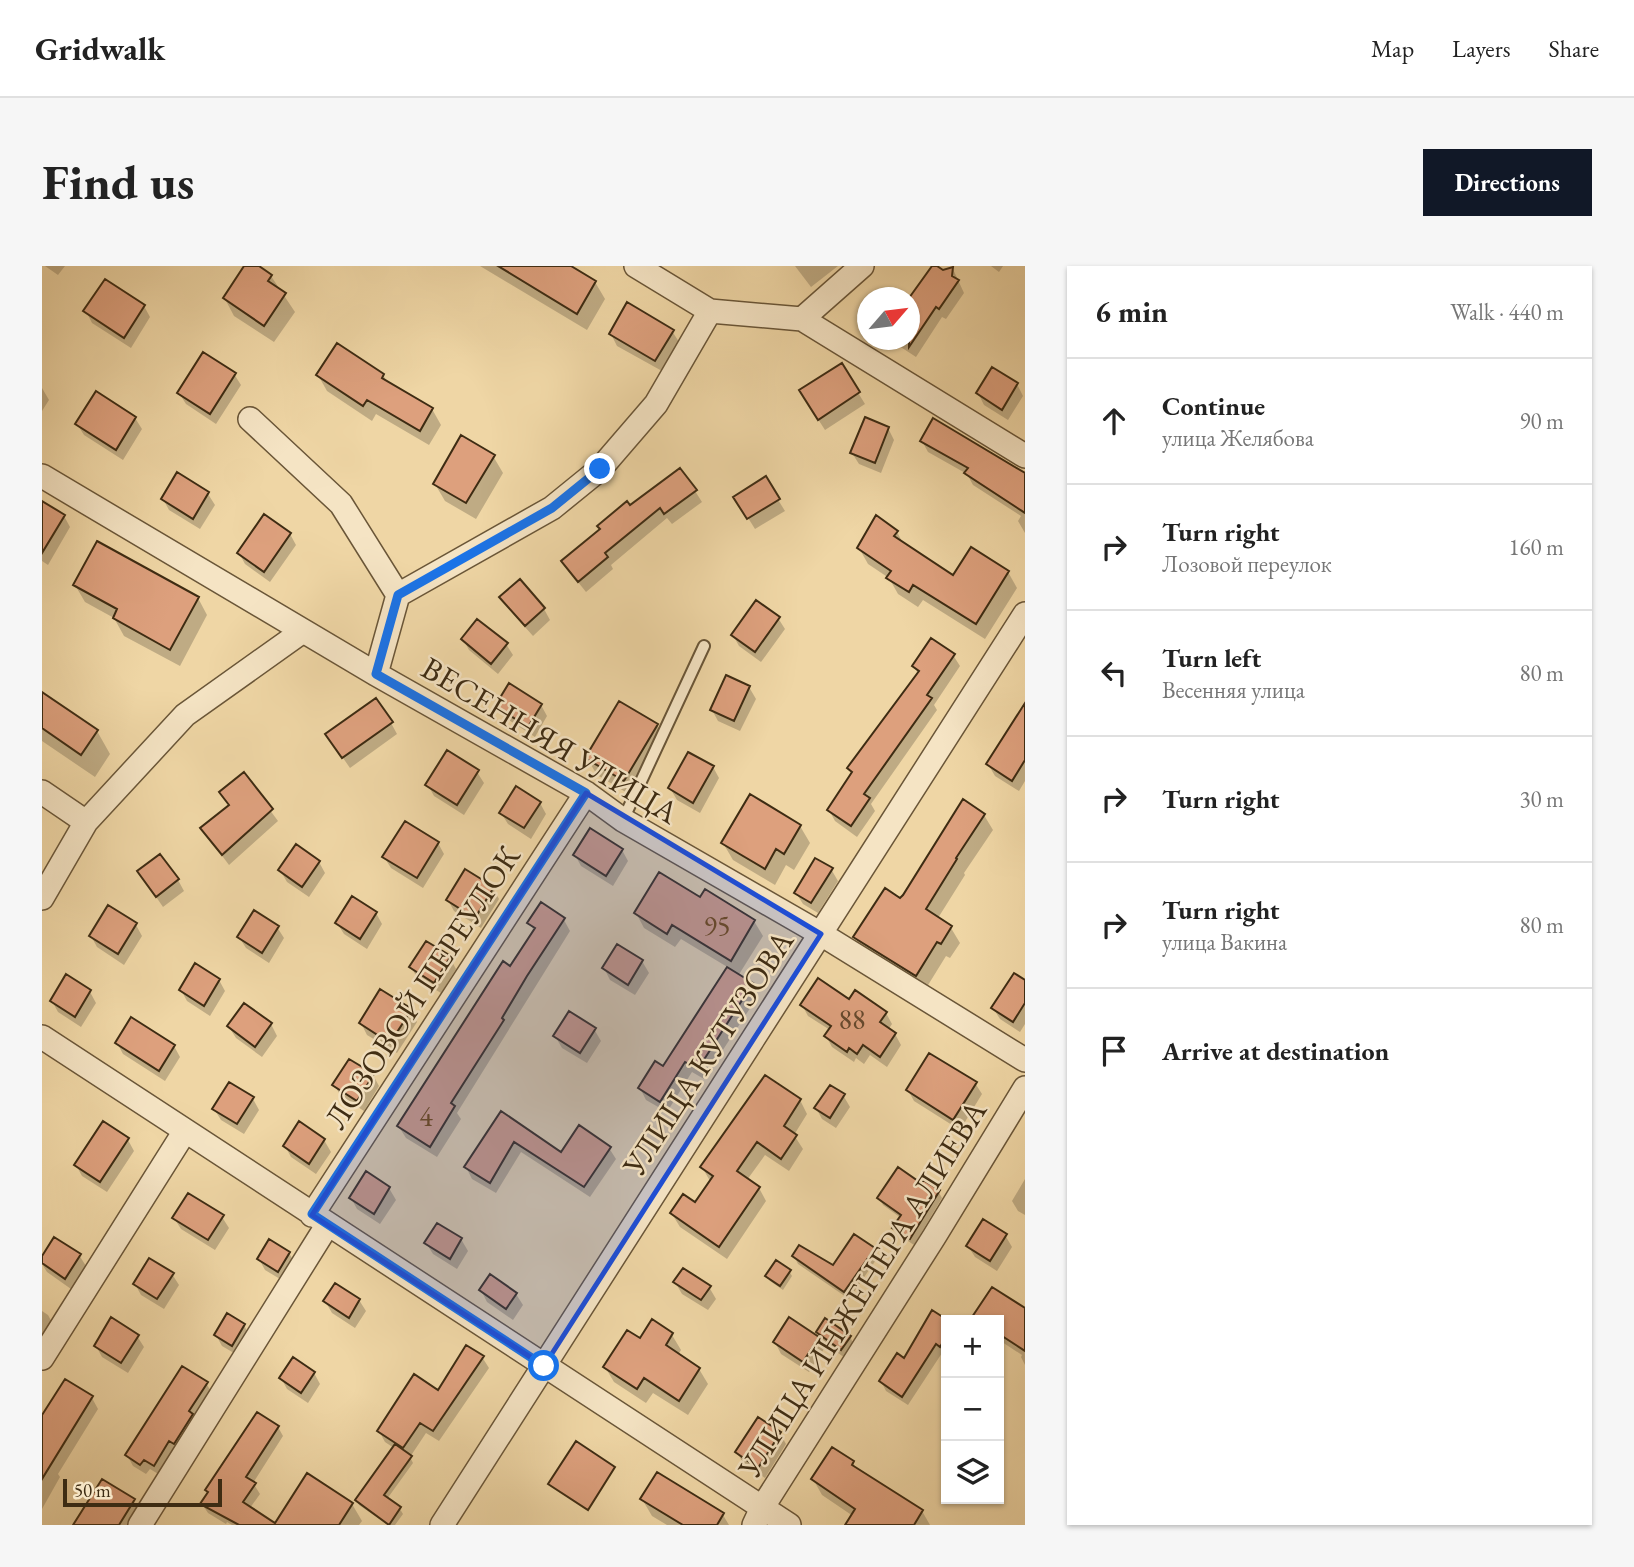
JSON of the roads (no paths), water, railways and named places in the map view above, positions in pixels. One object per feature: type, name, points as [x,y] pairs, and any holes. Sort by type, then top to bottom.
[{"type":"street","points":[[636,266],[710,311],[802,319],[1025,456]]},
{"type":"street","points":[[802,319],[862,266]]},
{"type":"street","points":[[376,674],[398,595],[552,508],[600,469],[656,404],[710,311]]},
{"type":"street","points":[[250,419],[341,504],[398,595]]},
{"type":"street","name":"ВЕСЕННЯЯ УЛИЦА","points":[[42,476],[376,674],[586,793],[623,820],[821,934],[1025,1060]]},
{"type":"street","name":"УЛИЦА КУТУЗОВА","points":[[442,1525],[1025,614]]},
{"type":"street","points":[[42,898],[86,822],[185,715],[303,631]]},
{"type":"street","points":[[42,792],[86,822]]},
{"type":"street","name":"ЛОЗОВОЙ ПЕРЕУЛОК","points":[[140,1525],[320,1219],[586,793]]},
{"type":"street","points":[[42,1037],[544,1366],[758,1516],[789,1525]]},
{"type":"street","name":"УЛИЦА ИНЖЕНЕРА АЛИЕВА","points":[[758,1516],[1025,1088]]},
{"type":"street","points":[[42,1358],[185,1130]]},
{"type":"lane","points":[[623,820],[705,646]]}]
